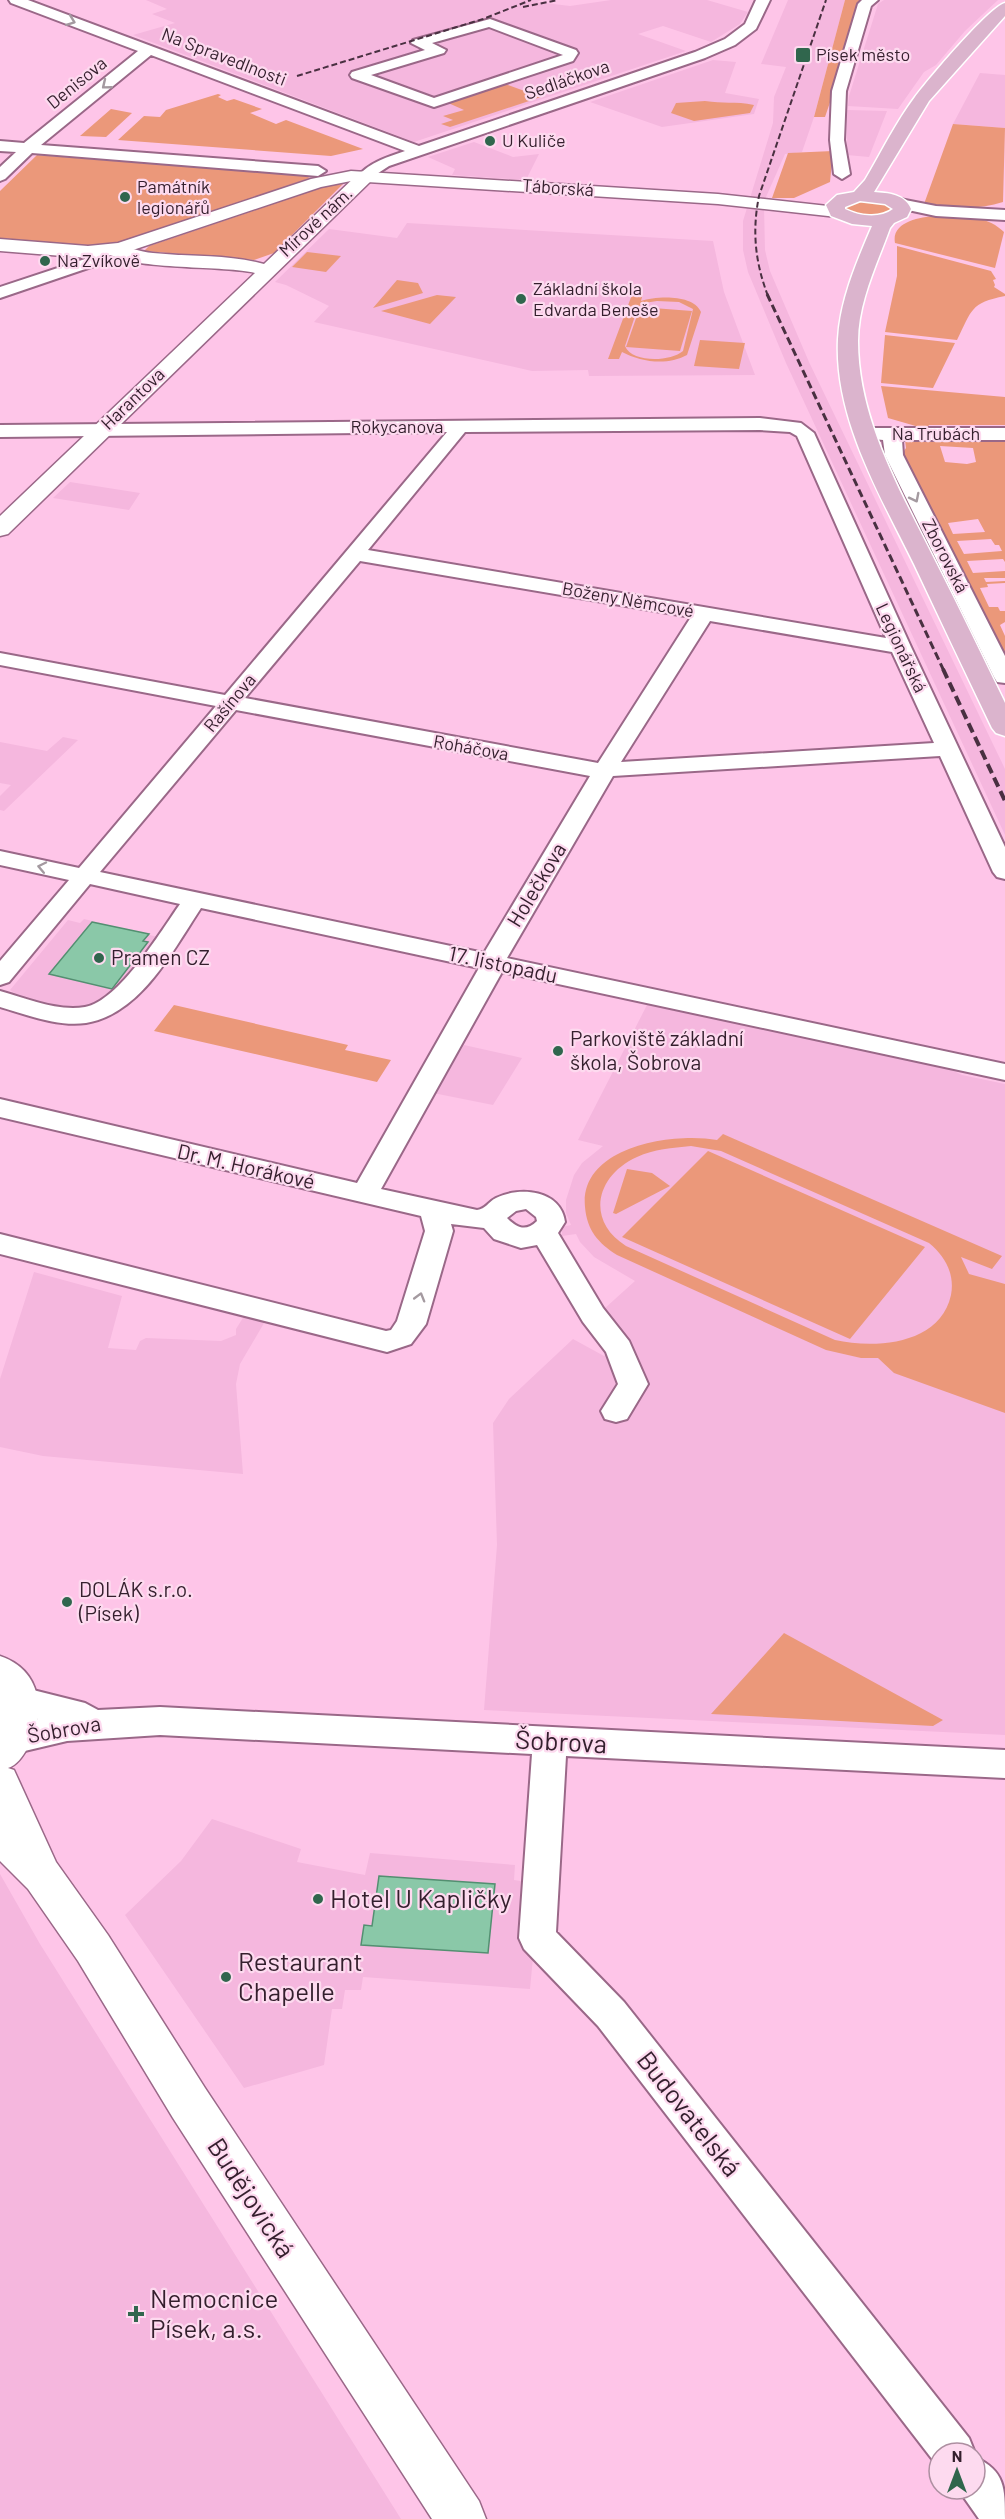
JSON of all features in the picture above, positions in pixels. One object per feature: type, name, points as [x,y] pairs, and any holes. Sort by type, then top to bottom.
[{"type":"main road","points":[[843,210],[872,183],[922,99],[1005,8]]},
{"type":"main road","points":[[894,209],[886,189],[889,179],[931,99],[931,91]]},
{"type":"main road","points":[[860,196],[894,209]]},
{"type":"main road","points":[[843,210],[894,209]]},
{"type":"main road","points":[[894,209],[881,227],[860,285],[848,341],[853,385],[879,471],[1005,728]]},
{"type":"main road","points":[[843,210],[857,226],[860,285]]},
{"type":"street","name":"Na Spravedlnosti","points":[[16,0],[418,151]]},
{"type":"street","name":"Sedláčkova","points":[[366,176],[377,166],[700,55],[730,42],[751,26],[763,0]]},
{"type":"street","points":[[842,174],[837,140],[840,91],[865,4],[870,0]]},
{"type":"street","points":[[490,23],[571,53],[568,58],[434,103],[357,75],[439,51],[418,43],[490,23]]},
{"type":"street","name":"Denisova","points":[[28,148],[144,53],[153,50]]},
{"type":"street","name":"Mírové nám.","points":[[0,146],[318,171]]},
{"type":"street","points":[[0,176],[28,148]]},
{"type":"street","name":"Mírové nám.","points":[[110,250],[144,243],[325,180],[366,176]]},
{"type":"street","name":"Mírové nám.","points":[[0,245],[110,250],[143,256],[245,265],[266,270],[366,176]]},
{"type":"street","name":"Táborská","points":[[366,176],[750,201],[843,210]]},
{"type":"street","points":[[894,209],[1005,215]]},
{"type":"street","points":[[0,293],[91,262],[110,250]]},
{"type":"street","name":"Harantova","points":[[0,529],[266,270]]},
{"type":"street","name":"Rokycanova","points":[[0,431],[774,424],[794,427]]},
{"type":"street","name":"Rašínova","points":[[0,977],[357,554],[456,433],[456,427]]},
{"type":"street","name":"Legionářská","points":[[794,427],[805,433],[900,647],[1005,872]]},
{"type":"street","name":"Na Trubách","points":[[866,434],[1005,434]]},
{"type":"street","name":"Zborovská","points":[[892,434],[894,454],[1005,677]]},
{"type":"street","name":"Boženy Němcové","points":[[357,554],[900,647]]},
{"type":"street","name":"Holečkova","points":[[364,1194],[487,978],[497,952],[604,771],[704,613]]},
{"type":"street","name":"Roháčova","points":[[0,659],[604,771],[948,749]]},
{"type":"street","name":"17. listopadu","points":[[0,858],[1005,1072]]},
{"type":"street","points":[[0,999],[69,1015],[88,1015],[106,1008],[136,983],[194,901]]},
{"type":"street","name":"Dr. M. Horákové","points":[[0,1108],[433,1210],[477,1219],[492,1218]]},
{"type":"street","points":[[526,1200],[535,1202],[542,1205],[551,1216],[551,1222],[544,1233],[535,1237],[516,1238],[499,1230],[492,1218],[501,1206],[508,1203],[526,1200]]},
{"type":"street","points":[[0,1245],[387,1342],[400,1337],[411,1324],[414,1316],[439,1231],[433,1210]]},
{"type":"street","points":[[544,1233],[593,1315],[619,1347],[633,1384],[616,1411]]},
{"type":"street","points":[[6,1747],[19,1723],[10,1686]]},
{"type":"street","name":"Šobrova","points":[[10,1686],[76,1715],[117,1722]]},
{"type":"street","name":"Šobrova","points":[[6,1747],[44,1730],[117,1722],[255,1725],[1005,1764]]},
{"type":"street","name":"Budovatelská","points":[[550,1742],[537,1938],[611,2014],[945,2441]]},
{"type":"street","name":"Budějovická","points":[[0,1782],[43,1876],[93,1948],[189,2103],[462,2519]]},
{"type":"street","name":"Budějovická","points":[[0,1835],[43,1876]]},
{"type":"street","points":[[987,2495],[1005,2518]]},
{"type":"shaded area","points":[[146,0],[541,0],[537,2],[570,6],[611,0],[707,0],[748,12],[740,24],[711,42],[663,26],[638,34],[686,51],[414,142],[133,35],[175,23],[152,14],[167,9]]},
{"type":"shaded area","points":[[788,0],[845,0],[814,117],[802,152],[785,154],[766,197],[764,207],[765,250],[770,271],[809,362],[1005,769],[1005,835],[786,363],[748,272],[743,250],[743,221],[773,123],[774,97],[786,67],[761,64]]},
{"type":"shaded area","points":[[845,0],[865,0],[825,117],[814,117]]},
{"type":"shaded area","points":[[884,0],[998,0],[965,31],[936,65],[924,72],[898,109],[848,106],[849,96],[878,4]]},
{"type":"shaded area","points":[[713,60],[736,62],[725,93],[759,99],[754,114],[662,127],[590,102]]},
{"type":"shaded area","points":[[980,73],[1005,75],[1005,128],[953,124]]},
{"type":"shaded area","points":[[505,84],[541,97],[450,127],[441,124],[453,120],[443,116],[464,110],[446,102]]},
{"type":"shaded area","points":[[221,95],[218,97],[227,101],[234,99],[262,109],[250,113],[276,124],[286,120],[363,149],[331,156],[118,140],[144,116],[160,117],[166,110]]},
{"type":"shaded area","points":[[705,101],[754,105],[750,113],[694,121],[671,113],[676,103]]},
{"type":"shaded area","points":[[111,109],[132,113],[106,137],[80,136]]},
{"type":"shaded area","points":[[847,110],[887,111],[869,157],[847,155]]},
{"type":"shaded area","points":[[953,124],[1005,128],[1003,202],[973,207],[924,204]]},
{"type":"shaded area","points":[[474,142],[513,157],[539,154],[526,180],[452,175],[455,169],[428,157]]},
{"type":"shaded area","points":[[833,151],[830,182],[794,198],[772,198],[788,153]]},
{"type":"shaded area","points":[[37,155],[310,178],[104,247],[0,238],[0,191]]},
{"type":"shaded area","points":[[343,184],[274,253],[254,260],[144,251],[149,246],[302,194]]},
{"type":"shaded area","points":[[856,200],[884,202],[892,208],[892,211],[869,216],[846,210],[845,207]]},
{"type":"shaded area","points":[[935,216],[980,219],[997,226],[1004,232],[995,268],[895,243],[897,230],[902,225],[915,219]]},
{"type":"shaded area","name":"Základní škola Edvarda Beneše","points":[[407,223],[713,241],[724,292],[755,375],[589,376],[588,370],[532,371],[314,322],[329,306],[275,282],[329,229],[397,238]]},
{"type":"shaded area","points":[[897,246],[991,271],[996,279],[993,280],[994,287],[1005,296],[978,305],[966,321],[957,340],[885,332],[897,276]]},
{"type":"shaded area","points":[[307,252],[341,256],[326,272],[292,267]]},
{"type":"shaded area","points":[[397,280],[418,283],[423,293],[373,308]]},
{"type":"shaded area","points":[[633,292],[643,293],[641,301],[656,298],[683,299],[697,306],[701,312],[687,355],[663,362],[637,358],[622,352],[619,359],[608,359]],"holes":[[[657,301],[679,302],[693,309],[683,351],[661,359],[643,358],[629,352],[625,346],[638,307],[644,303]]]},
{"type":"shaded area","points":[[437,295],[456,297],[430,324],[381,311]]},
{"type":"shaded area","points":[[640,307],[692,311],[680,351],[626,347]]},
{"type":"shaded area","points":[[885,335],[955,343],[933,388],[881,383]]},
{"type":"shaded area","points":[[700,340],[745,343],[739,369],[694,366]]},
{"type":"shaded area","points":[[881,386],[1005,397],[1005,425],[929,425],[926,429],[888,418]]},
{"type":"shaded area","points":[[905,440],[1005,441],[1005,562],[1003,559],[967,561],[973,573],[1005,571],[1005,578],[984,578],[986,582],[1005,581],[1005,583],[987,584],[988,587],[980,588],[989,607],[998,607],[1000,611],[1005,611],[1005,622],[1000,625],[1005,636],[1005,662],[900,457],[906,448]],"holes":[[[940,446],[973,448],[976,462],[967,464],[945,462]],[[978,519],[985,532],[953,534],[948,523]],[[991,539],[995,545],[999,545],[1002,551],[964,554],[957,541]]]},
{"type":"shaded area","points":[[70,482],[140,493],[129,510],[53,498]]},
{"type":"shaded area","points":[[63,737],[78,740],[4,811],[0,810],[0,796],[11,785],[0,783],[0,742],[47,751]]},
{"type":"shaded area","points":[[84,919],[158,937],[104,1004],[69,1010],[24,999],[10,990],[68,920],[80,923]]},
{"type":"shaded area","points":[[648,1003],[944,1066],[962,1075],[1005,1084],[1005,1735],[484,1710],[497,1545],[493,1423],[509,1399],[573,1339],[604,1356],[608,1352],[604,1309],[635,1281],[594,1257],[576,1234],[562,1236],[562,1227],[571,1225],[566,1213],[566,1200],[574,1175],[582,1163],[603,1146],[578,1140]]},
{"type":"shaded area","points":[[174,1005],[348,1045],[345,1050],[391,1060],[377,1082],[154,1031]]},
{"type":"shaded area","points":[[464,1045],[522,1058],[493,1105],[433,1093]]},
{"type":"shaded area","points":[[723,1134],[1002,1256],[992,1269],[961,1257],[969,1274],[1005,1284],[1005,1413],[894,1373],[878,1358],[861,1358],[826,1350],[617,1255],[599,1241],[588,1223],[585,1207],[587,1186],[597,1170],[613,1157],[655,1142],[699,1138],[717,1140]],"holes":[[[691,1146],[721,1151],[929,1243],[940,1254],[950,1273],[951,1295],[944,1312],[934,1324],[920,1334],[904,1340],[868,1344],[835,1340],[626,1246],[613,1236],[601,1212],[601,1199],[612,1175],[623,1165],[643,1154],[670,1148]]]},
{"type":"shaded area","points":[[708,1151],[925,1247],[850,1339],[622,1237]]},
{"type":"shaded area","points":[[627,1169],[652,1173],[670,1186],[616,1214],[613,1213]]},
{"type":"shaded area","points":[[34,1272],[122,1296],[108,1348],[136,1350],[140,1341],[146,1338],[221,1341],[236,1335],[236,1329],[246,1313],[267,1318],[240,1364],[236,1384],[243,1474],[43,1456],[0,1447],[0,1379]]},
{"type":"shaded area","points":[[784,1633],[943,1720],[933,1726],[711,1714]]},
{"type":"shaded area","points":[[212,1819],[301,1849],[297,1862],[365,1875],[370,1853],[515,1865],[514,1880],[540,1884],[530,1989],[363,1977],[361,1990],[345,1990],[342,2009],[332,2009],[324,2065],[244,2088],[125,1915],[181,1861]]},
{"type":"shaded area","name":"Nemocnice Písek, a.s.","points":[[0,1874],[40,1944],[401,2519],[0,2519]]},
{"type":"building","name":"Pramen CZ","points":[[92,922],[149,934],[143,941],[148,942],[112,989],[49,974]]},
{"type":"building","points":[[379,1876],[495,1884],[488,1953],[361,1945],[364,1925],[372,1926]]},
{"type":"railway","points":[[297,76],[483,19],[531,0]]},
{"type":"railway","points":[[523,7],[558,0]]},
{"type":"railway","points":[[768,296],[760,271],[756,246],[759,196],[826,0]]},
{"type":"railway","points":[[767,294],[944,671]]},
{"type":"railway","points":[[943,669],[1005,801]]},
{"type":"place","name":"Písek město","points":[[803,55]]},
{"type":"place","name":"U Kuliče","points":[[490,141]]},
{"type":"place","name":"Památník legionářů","points":[[125,197]]},
{"type":"place","name":"Na Zvíkově","points":[[45,261]]},
{"type":"place","name":"Základní škola Edvarda Beneše","points":[[521,299]]},
{"type":"place","name":"Pramen CZ","points":[[99,958]]},
{"type":"place","name":"Parkoviště základní škola, Šobrova","points":[[558,1051]]},
{"type":"place","name":"DOLÁK s.r.o. (Písek)","points":[[67,1602]]},
{"type":"place","name":"Hotel U Kapličky","points":[[318,1899]]},
{"type":"place","name":"Restaurant Chapelle","points":[[226,1977]]},
{"type":"place","name":"Nemocnice Písek, a.s.","points":[[136,2314]]}]
